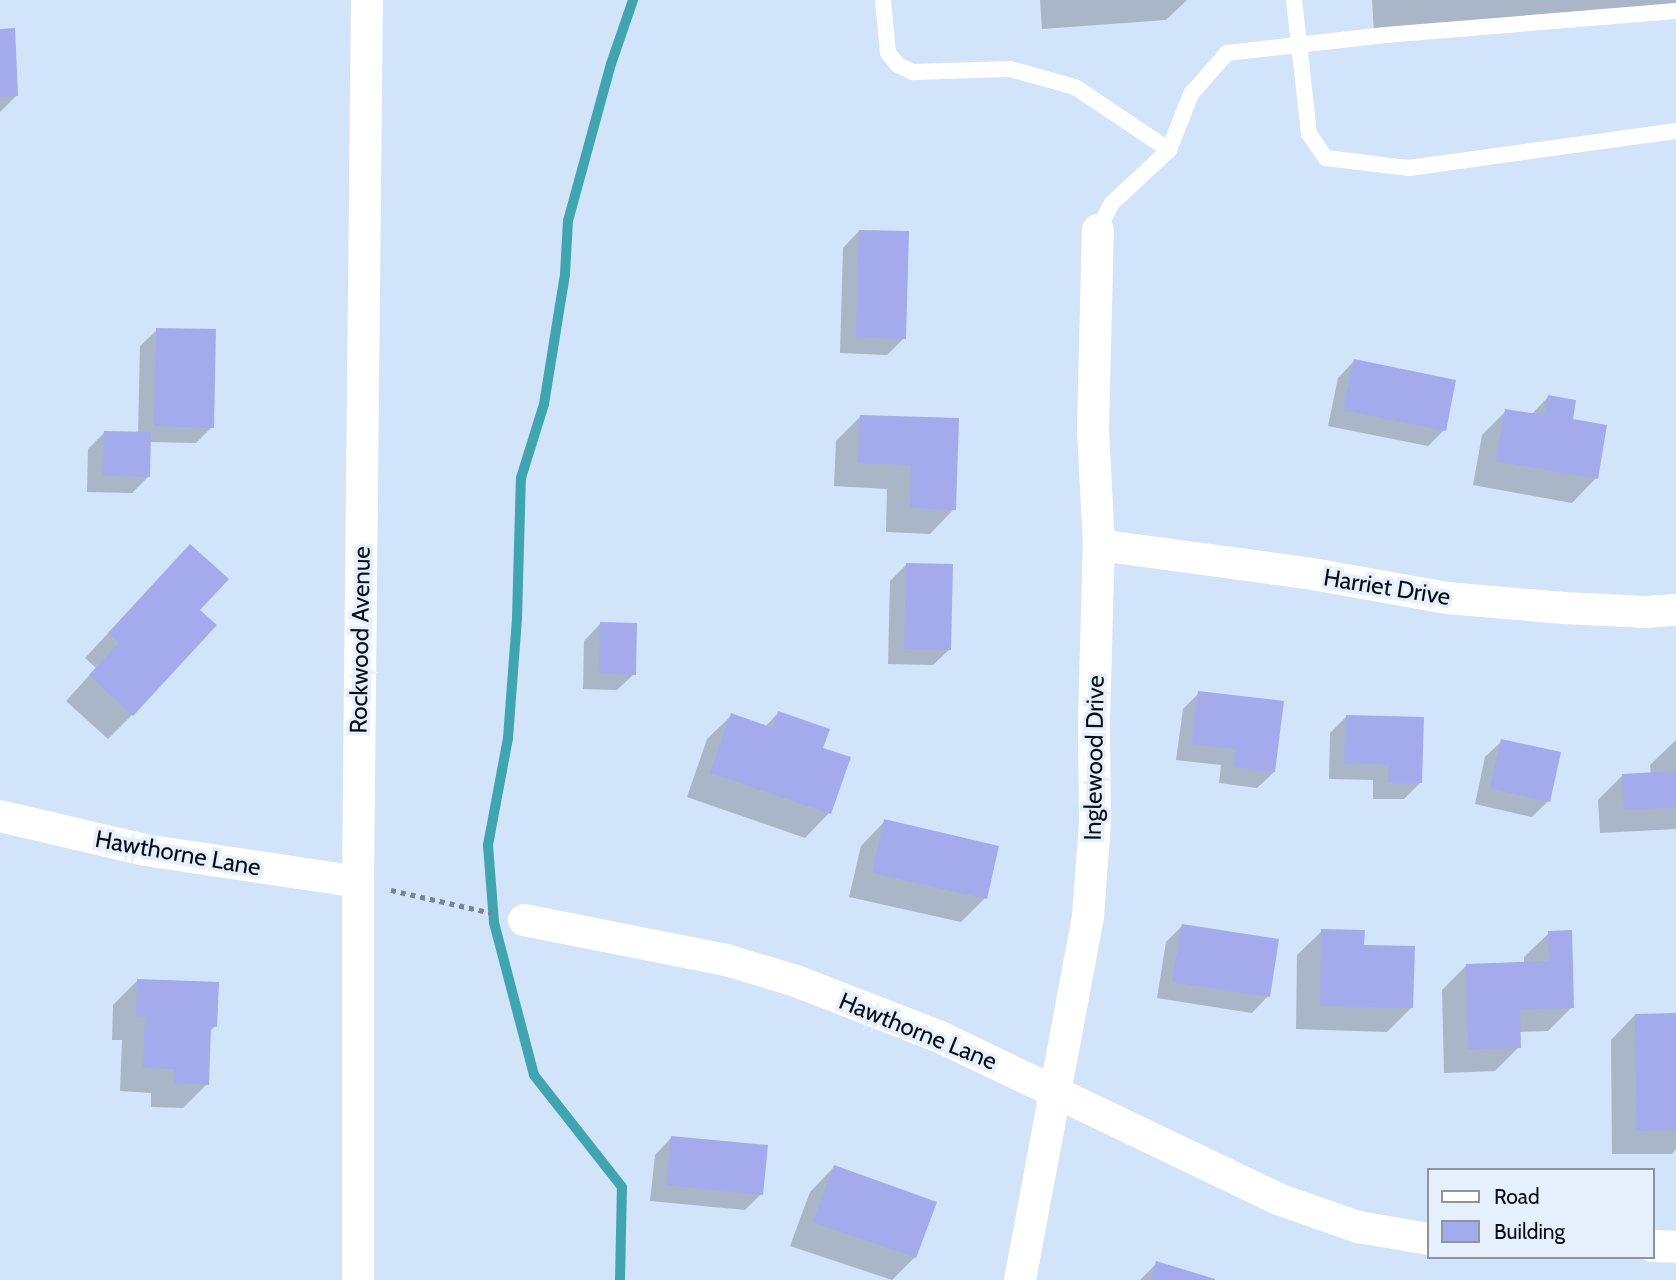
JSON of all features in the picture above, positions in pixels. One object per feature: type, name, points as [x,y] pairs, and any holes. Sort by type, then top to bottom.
[{"type":"street","name":"Rockwood Avenue","points":[[358,1280],[371,885],[367,0]]},
{"type":"street","name":"Inglewood Drive","points":[[1020,1280],[1088,916],[1095,822],[1094,719],[1099,545],[1093,429],[1098,230]]},
{"type":"street","name":"Harriet Drive","points":[[1099,545],[1307,573],[1447,598],[1564,608],[1646,612],[1676,610]]},
{"type":"street","name":"Hawthorne Lane","points":[[0,816],[145,850],[371,885]]},
{"type":"street","name":"Hawthorne Lane","points":[[524,920],[726,960],[796,981],[938,1036],[1057,1091],[1165,1147],[1281,1200],[1358,1227],[1428,1239]]},
{"type":"street","points":[[1655,1246],[1676,1247]]},
{"type":"lane","points":[[1294,0],[1309,134],[1326,158],[1409,168],[1676,131]]},
{"type":"lane","points":[[888,2],[888,53],[898,65],[912,72],[1010,69],[1075,87],[1169,150]]},
{"type":"lane","points":[[1098,230],[1112,203],[1169,150],[1191,94],[1227,53],[1298,44],[1676,11]]},
{"type":"path","points":[[371,885],[524,920]]},
{"type":"building","points":[[15,28],[18,96],[0,97],[0,29]]},
{"type":"building","points":[[859,230],[909,231],[906,339],[856,337]]},
{"type":"building","points":[[156,328],[216,329],[214,428],[154,426]]},
{"type":"building","points":[[1354,359],[1456,380],[1446,431],[1343,410]]},
{"type":"building","points":[[1548,395],[1576,400],[1573,419],[1607,425],[1598,479],[1496,461],[1505,409],[1544,415]]},
{"type":"building","points":[[860,415],[959,418],[956,510],[910,508],[911,465],[858,463]]},
{"type":"building","points":[[104,431],[151,432],[150,477],[103,476]]},
{"type":"building","points":[[190,544],[229,579],[200,610],[217,625],[133,716],[89,675],[119,643],[108,633]]},
{"type":"building","points":[[906,563],[953,564],[951,650],[904,649]]},
{"type":"building","points":[[600,622],[637,623],[636,675],[599,673]]},
{"type":"building","points":[[1198,691],[1284,701],[1275,772],[1234,767],[1236,749],[1192,744]]},
{"type":"building","points":[[778,711],[830,729],[823,748],[851,757],[831,814],[710,773],[731,713],[773,728]]},
{"type":"building","points":[[1346,715],[1424,717],[1422,783],[1388,783],[1389,765],[1344,763]]},
{"type":"building","points":[[1501,739],[1561,752],[1550,802],[1490,788]]},
{"type":"building","points":[[1676,771],[1676,807],[1624,810],[1622,774]]},
{"type":"building","points":[[884,819],[999,846],[987,899],[872,873]]},
{"type":"building","points":[[1182,924],[1279,939],[1270,997],[1172,982]]},
{"type":"building","points":[[1321,929],[1365,930],[1364,945],[1415,946],[1413,1008],[1320,1006]]},
{"type":"building","points":[[1572,930],[1574,1008],[1520,1009],[1521,1048],[1468,1049],[1466,964],[1549,961],[1548,931]]},
{"type":"building","points":[[137,979],[219,982],[217,1027],[211,1026],[209,1085],[174,1083],[175,1069],[143,1068],[145,1017],[136,1016]]},
{"type":"building","points":[[1676,1013],[1676,1130],[1636,1131],[1635,1014]]},
{"type":"building","points":[[671,1136],[768,1145],[763,1195],[666,1185]]},
{"type":"building","points":[[834,1165],[937,1202],[916,1258],[813,1222]]},
{"type":"building","points":[[1156,1261],[1215,1279],[1215,1280],[1151,1280]]},
{"type":"waterway","points":[[620,1280],[622,1187],[534,1075],[494,922],[488,845],[508,738],[517,618],[521,478],[544,404],[565,274],[568,221],[611,64],[633,0]]}]
